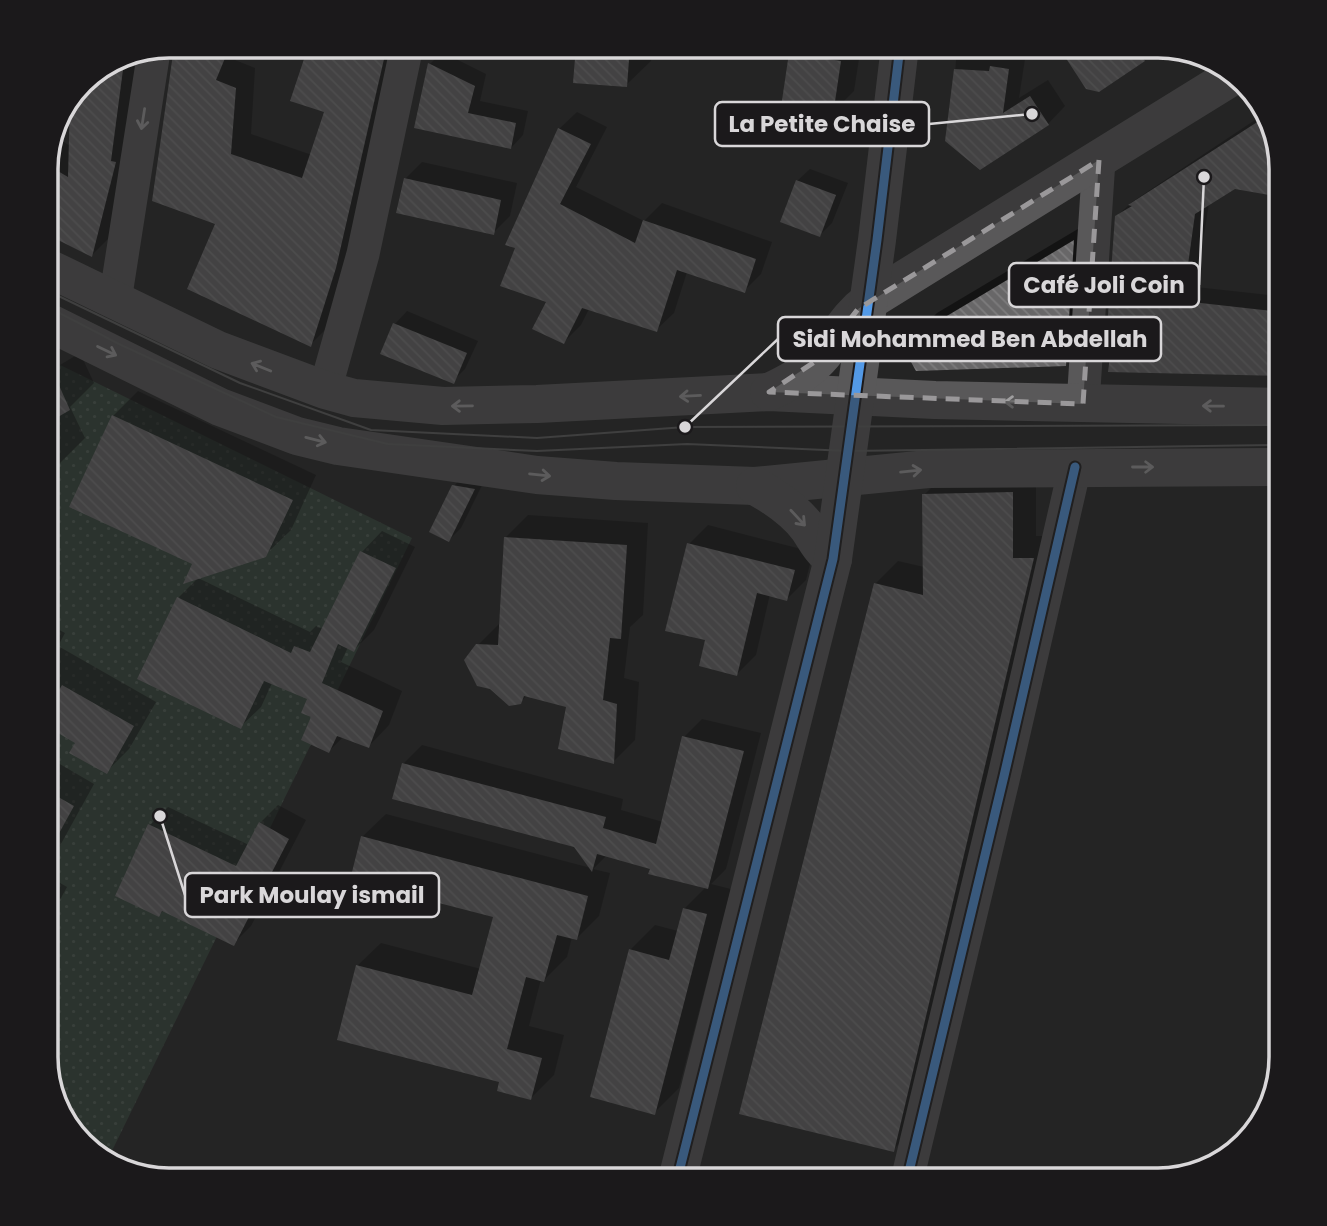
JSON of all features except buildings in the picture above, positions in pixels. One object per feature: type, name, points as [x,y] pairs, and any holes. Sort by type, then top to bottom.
[{"type":"main road","points":[[680,1168],[833,559],[869,302],[899,58]]},
{"type":"main road","points":[[769,391],[804,372],[819,359],[849,317],[869,302],[1226,81]]},
{"type":"main road","points":[[58,273],[218,350],[325,390],[355,398],[443,406],[537,404],[769,391],[1083,404],[1269,407]]},
{"type":"main road","points":[[58,327],[232,412],[298,436],[338,446],[537,475],[755,486],[846,464],[928,469],[1269,467]]},
{"type":"main road","points":[[755,486],[790,509],[833,559]]},
{"type":"street","points":[[325,390],[363,254],[404,58]]},
{"type":"street","points":[[115,301],[153,59]]},
{"type":"street","points":[[1083,404],[1099,160]]},
{"type":"street","points":[[910,1168],[1075,467]]},
{"type":"highlighted area","points":[[1099,160],[1083,404],[769,392],[819,359],[858,309]]},
{"type":"green space","points":[[58,364],[412,538],[111,1152],[90,1136],[76,1119],[66,1100],[58,1064]]},
{"type":"tram line","points":[[58,296],[240,383],[371,430],[537,438],[685,427],[1269,425]]},
{"type":"tram line","points":[[58,312],[119,344],[276,417],[388,444],[537,451],[687,444],[848,451],[1269,445]]},
{"type":"cycle path","points":[[680,1168],[833,559],[877,240],[899,58]]},
{"type":"cycle path","points":[[910,1168],[1075,467]]},
{"type":"place","name":"La Petite Chaise","points":[[1032,114]]},
{"type":"place","name":"Café Joli Coin","points":[[1204,177]]},
{"type":"place","name":"Sidi Mohammed Ben Abdellah","points":[[685,427]]},
{"type":"place","name":"Park Moulay ismail","points":[[160,816]]}]
